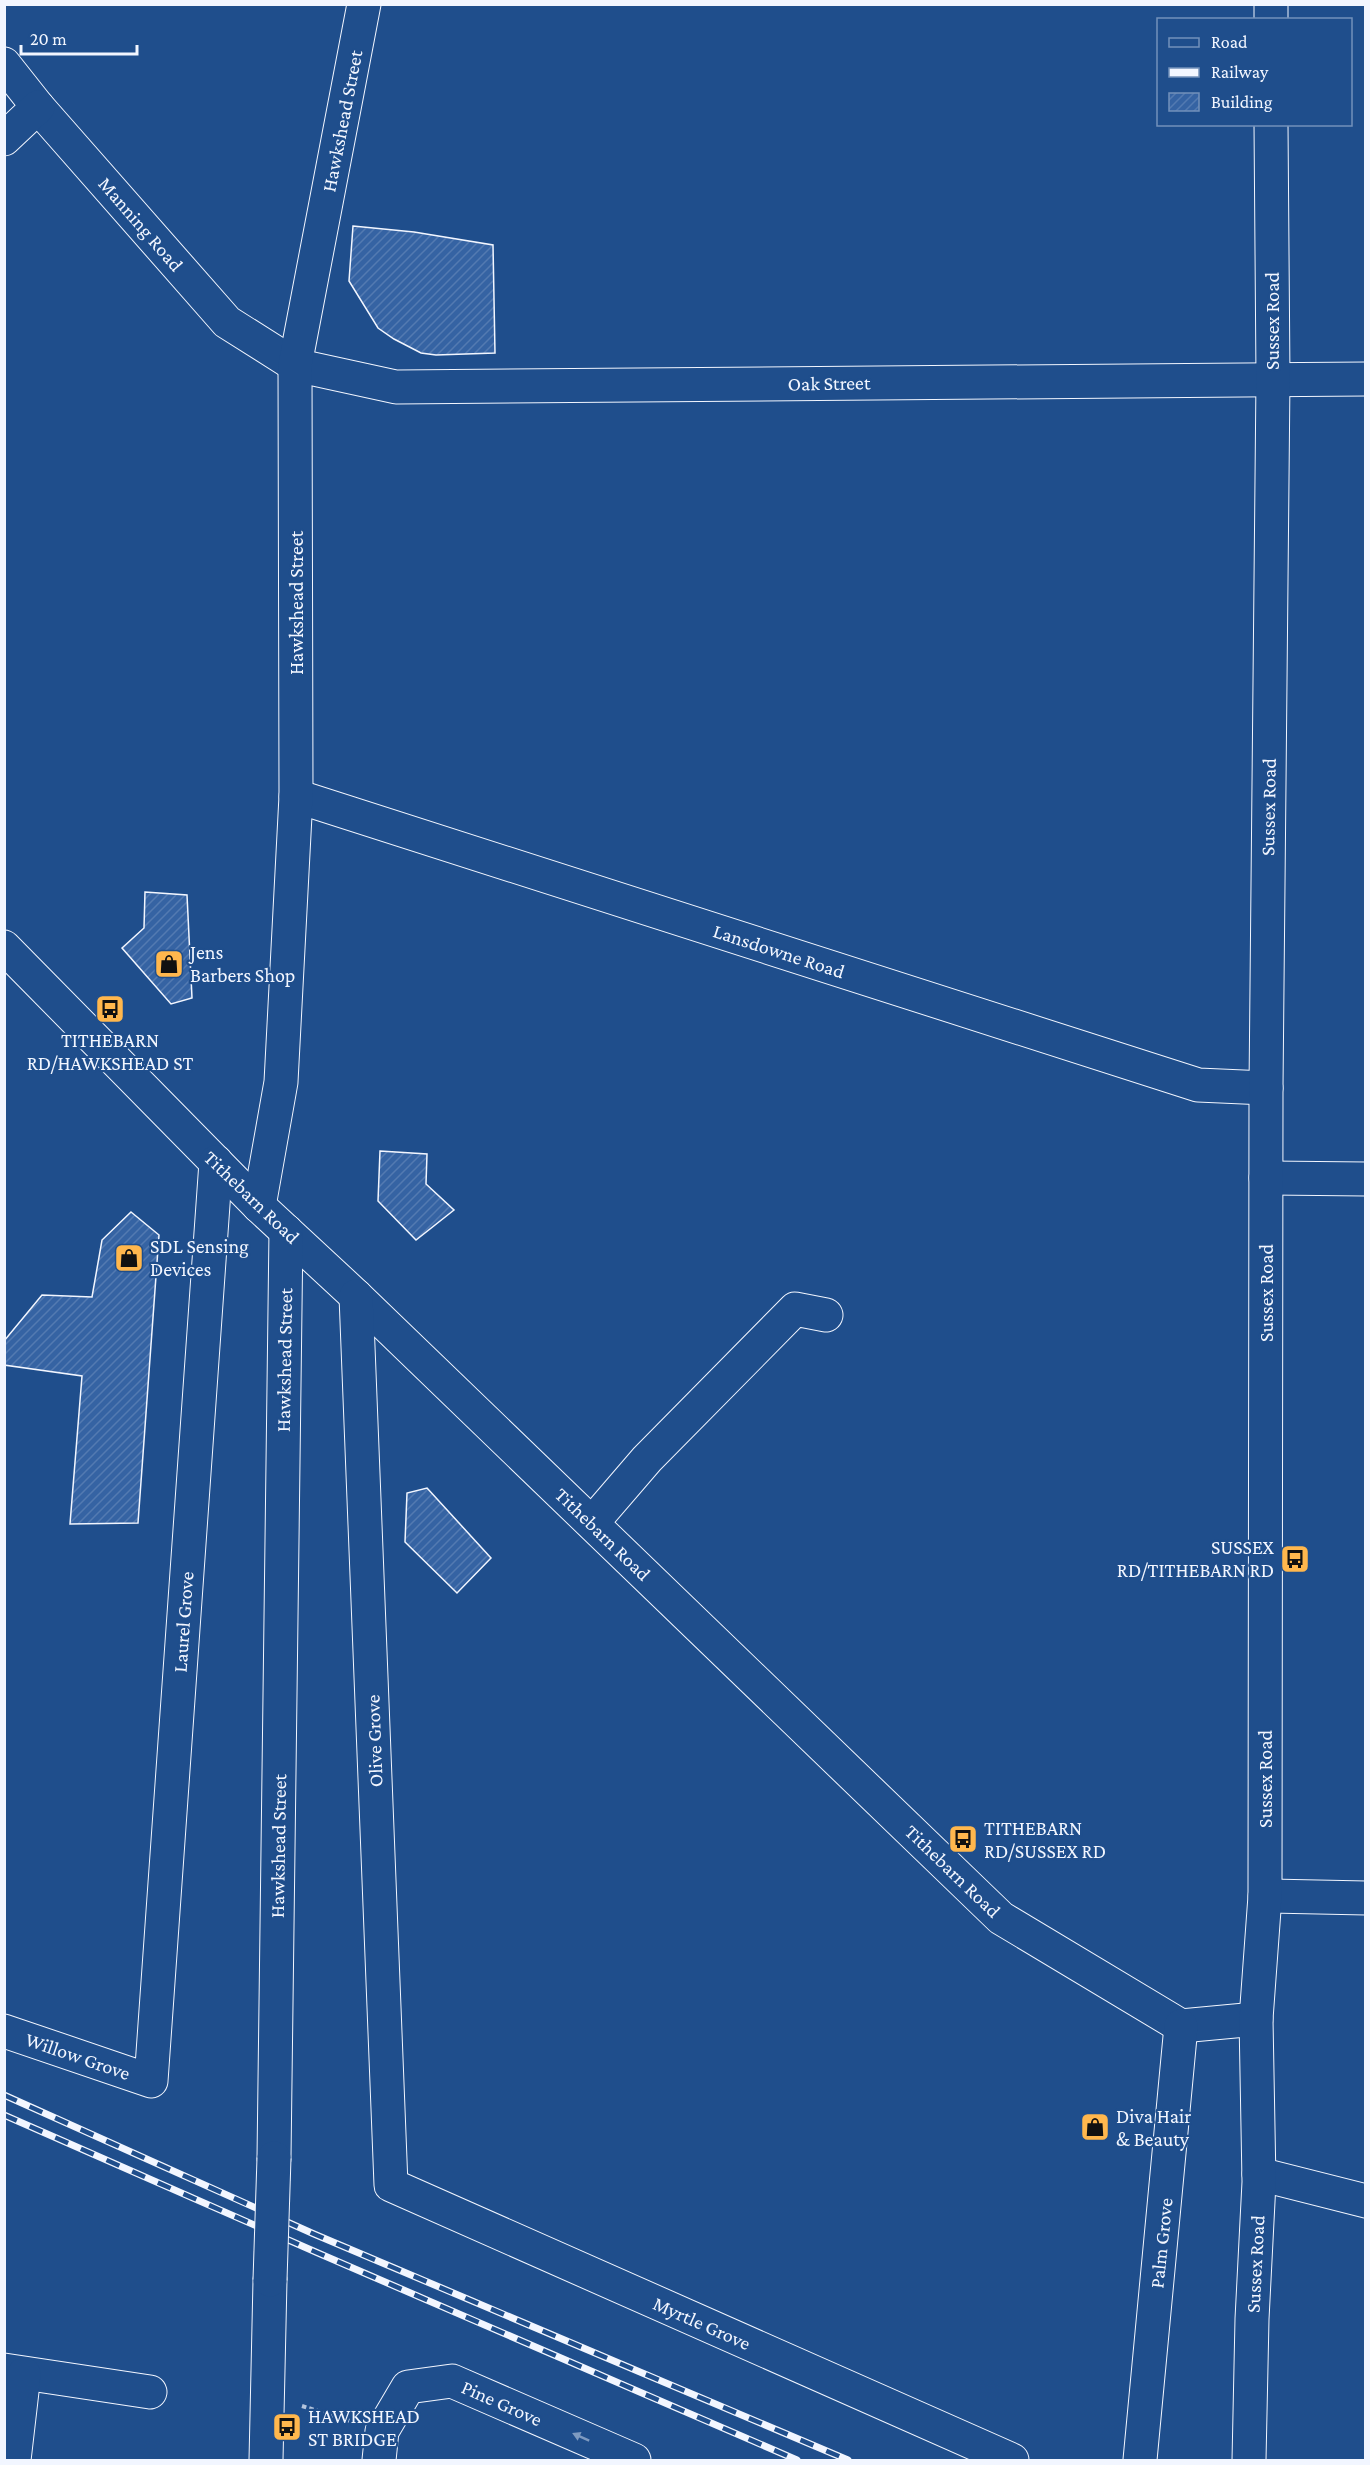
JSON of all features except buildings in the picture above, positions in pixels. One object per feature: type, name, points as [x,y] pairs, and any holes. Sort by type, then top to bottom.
[{"type":"street","name":"Hawkshead Street","points":[[259,1206],[281,1082],[296,796],[295,365],[364,4]]},
{"type":"street","name":"Manning Road","points":[[4,64],[38,107],[227,322],[295,365]]},
{"type":"street","points":[[4,139],[38,107]]},
{"type":"street","name":"Sussex Road","points":[[1249,2460],[1252,2319],[1259,2174],[1256,2019],[1265,1896],[1266,1088],[1273,378],[1271,126]]},
{"type":"street","name":"Oak Street","points":[[295,365],[396,387],[1365,379]]},
{"type":"street","name":"Lansdowne Road","points":[[296,796],[1198,1085],[1266,1088]]},
{"type":"street","name":"Tithebarn Road","points":[[4,947],[259,1206],[356,1296],[1000,1918],[1181,2026]]},
{"type":"street","name":"Laurel Grove","points":[[151,2081],[216,1162]]},
{"type":"street","points":[[1266,1178],[1365,1179]]},
{"type":"street","name":"Hawkshead Street","points":[[266,2460],[274,2158],[286,1231]]},
{"type":"street","name":"Olive Grove","points":[[356,1296],[391,2185]]},
{"type":"street","points":[[592,1523],[647,1459],[795,1309],[826,1315]]},
{"type":"street","points":[[1265,1896],[1365,1898]]},
{"type":"street","points":[[1181,2026],[1256,2019]]},
{"type":"street","name":"Palm Grove","points":[[1140,2460],[1181,2026]]},
{"type":"street","name":"Willow Grove","points":[[4,2031],[151,2081]]},
{"type":"street","points":[[1259,2174],[1365,2201]]},
{"type":"street","name":"Myrtle Grove","points":[[391,2185],[1012,2460]]},
{"type":"street","points":[[14,2460],[14,2372],[150,2392]]},
{"type":"street","name":"Pine Grove","points":[[381,2446],[408,2387],[452,2381],[634,2460]]},
{"type":"path","points":[[267,2395],[381,2446]]},
{"type":"railway","points":[[4,2095],[314,2234],[848,2460]]},
{"type":"railway","points":[[4,2115],[797,2460]]},
{"type":"place","name":"Jens Barbers Shop","points":[[169,964]]},
{"type":"place","name":"TITHEBARN RD/HAWKSHEAD ST","points":[[110,1009]]},
{"type":"place","name":"SDL Sensing Devices","points":[[129,1258]]},
{"type":"place","name":"SUSSEX RD/TITHEBARN RD","points":[[1295,1559]]},
{"type":"place","name":"TITHEBARN RD/SUSSEX RD","points":[[963,1839]]},
{"type":"place","name":"Diva Hair & Beauty","points":[[1095,2127]]},
{"type":"place","name":"HAWKSHEAD ST BRIDGE","points":[[287,2427]]}]
